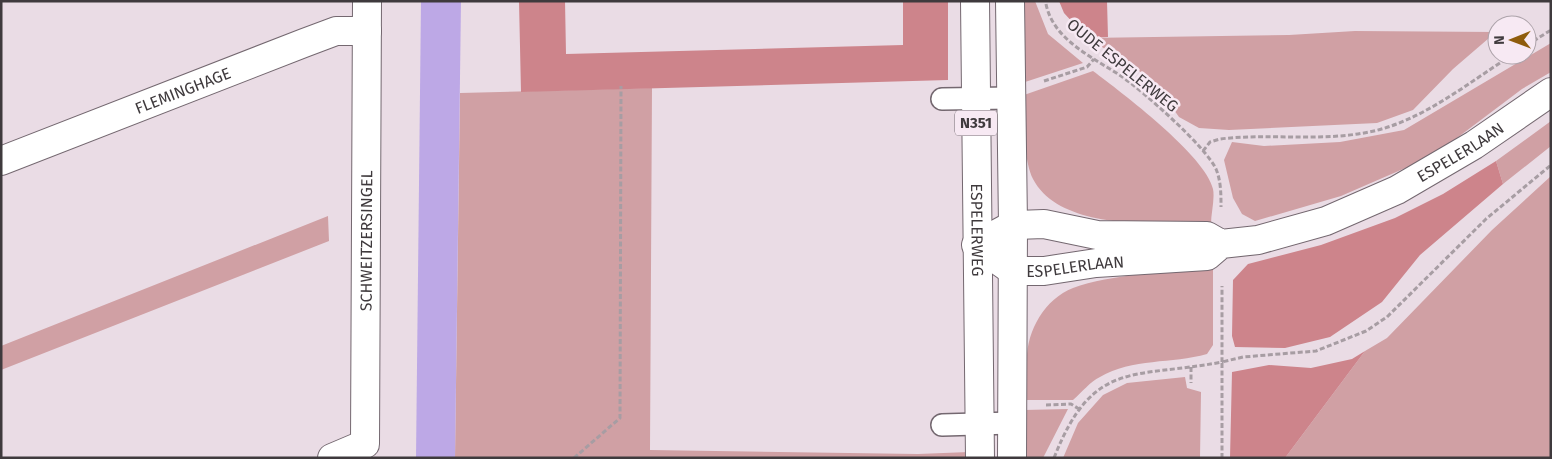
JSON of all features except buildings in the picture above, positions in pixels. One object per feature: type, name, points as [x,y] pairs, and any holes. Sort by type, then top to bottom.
[{"type":"main road","name":"SCHWEITZERSINGEL","points":[[332,458],[365,444],[367,1]]},
{"type":"main road","name":"ESPELERWEG","points":[[975,1],[976,245],[980,458]]},
{"type":"main road","name":"N351","points":[[1010,1],[1013,225],[1012,458]]},
{"type":"main road","name":"FLEMINGHAGE","points":[[1,161],[304,43],[336,32],[367,31]]},
{"type":"main road","name":"ESPELERLAAN","points":[[1222,244],[1207,236],[1097,235],[1044,224],[1013,225],[976,245],[1013,271],[1044,270],[1096,263],[1207,256],[1222,244],[1258,240],[1292,232],[1326,221],[1372,202],[1439,167],[1551,92]]},
{"type":"lane","points":[[942,99],[1010,98]]},
{"type":"lane","points":[[942,425],[1012,423]]},
{"type":"path","name":"OUDE ESPELERWEG","points":[[1045,1],[1054,24],[1065,37],[1152,102],[1203,151],[1216,169],[1221,194]]},
{"type":"path","points":[[1537,39],[1551,30]]},
{"type":"path","points":[[1041,82],[1087,67],[1094,59]]},
{"type":"path","points":[[1203,151],[1210,142],[1220,138],[1350,135],[1391,127],[1439,102],[1496,65]]},
{"type":"path","points":[[574,458],[620,418],[621,86]]},
{"type":"path","points":[[1054,458],[1079,410],[1090,395],[1117,378],[1138,372],[1191,367],[1243,357],[1316,350],[1366,331],[1387,317],[1486,219],[1551,165]]},
{"type":"path","points":[[1222,284],[1222,458]]},
{"type":"path","points":[[1191,367],[1191,383]]},
{"type":"path","points":[[1071,404],[1079,410]]},
{"type":"shaded area","points":[[421,1],[461,1],[455,458],[416,458]]},
{"type":"shaded area","points":[[519,1],[565,1],[566,54],[903,45],[903,1],[948,1],[948,80],[521,92]]},
{"type":"shaded area","points":[[1021,1],[1035,1],[1048,34],[1083,63],[1022,83]]},
{"type":"shaded area","points":[[1059,1],[1107,1],[1108,37],[1087,38],[1064,13]]},
{"type":"shaded area","points":[[1355,31],[1487,32],[1487,40],[1453,69],[1413,110],[1377,123],[1229,130],[1199,128],[1179,117],[1157,86],[1132,65],[1087,38],[1289,35]]},
{"type":"shaded area","points":[[1551,43],[1551,72],[1522,89],[1433,156],[1341,196],[1255,221],[1242,214],[1233,198],[1224,160],[1232,142],[1264,146],[1340,142],[1404,130],[1514,65],[1537,65],[1537,51]]},
{"type":"shaded area","points":[[1093,71],[1161,126],[1195,160],[1207,175],[1214,197],[1211,224],[1140,223],[1113,221],[1088,216],[1065,208],[1047,196],[1033,179],[1027,161],[1024,95]]},
{"type":"shaded area","points":[[652,88],[650,450],[918,454],[969,452],[969,458],[455,458],[460,93]]},
{"type":"shaded area","points":[[1551,121],[1551,146],[1503,184],[1496,161]]},
{"type":"shaded area","points":[[1496,161],[1503,184],[1420,255],[1382,302],[1330,337],[1285,348],[1235,347],[1232,336],[1233,280],[1248,264],[1321,245],[1395,218],[1443,194]]},
{"type":"shaded area","points":[[1551,176],[1551,458],[1285,458],[1365,351],[1387,338],[1492,230]]},
{"type":"shaded area","points":[[328,216],[329,241],[1,370],[1,346]]},
{"type":"shaded area","points":[[1213,267],[1213,345],[1207,354],[1139,364],[1112,371],[1093,382],[1073,400],[1023,400],[1022,362],[1027,361],[1033,328],[1045,309],[1063,293],[1088,283],[1105,280],[1142,274]]},
{"type":"shaded area","points":[[1365,351],[1285,458],[1230,458],[1232,372],[1269,365],[1311,368],[1352,359]]},
{"type":"shaded area","points":[[1185,377],[1187,388],[1201,392],[1200,458],[1063,458],[1078,423],[1103,395],[1127,383]]},
{"type":"shaded area","points":[[1068,409],[1043,458],[1025,458],[1024,410]]}]
